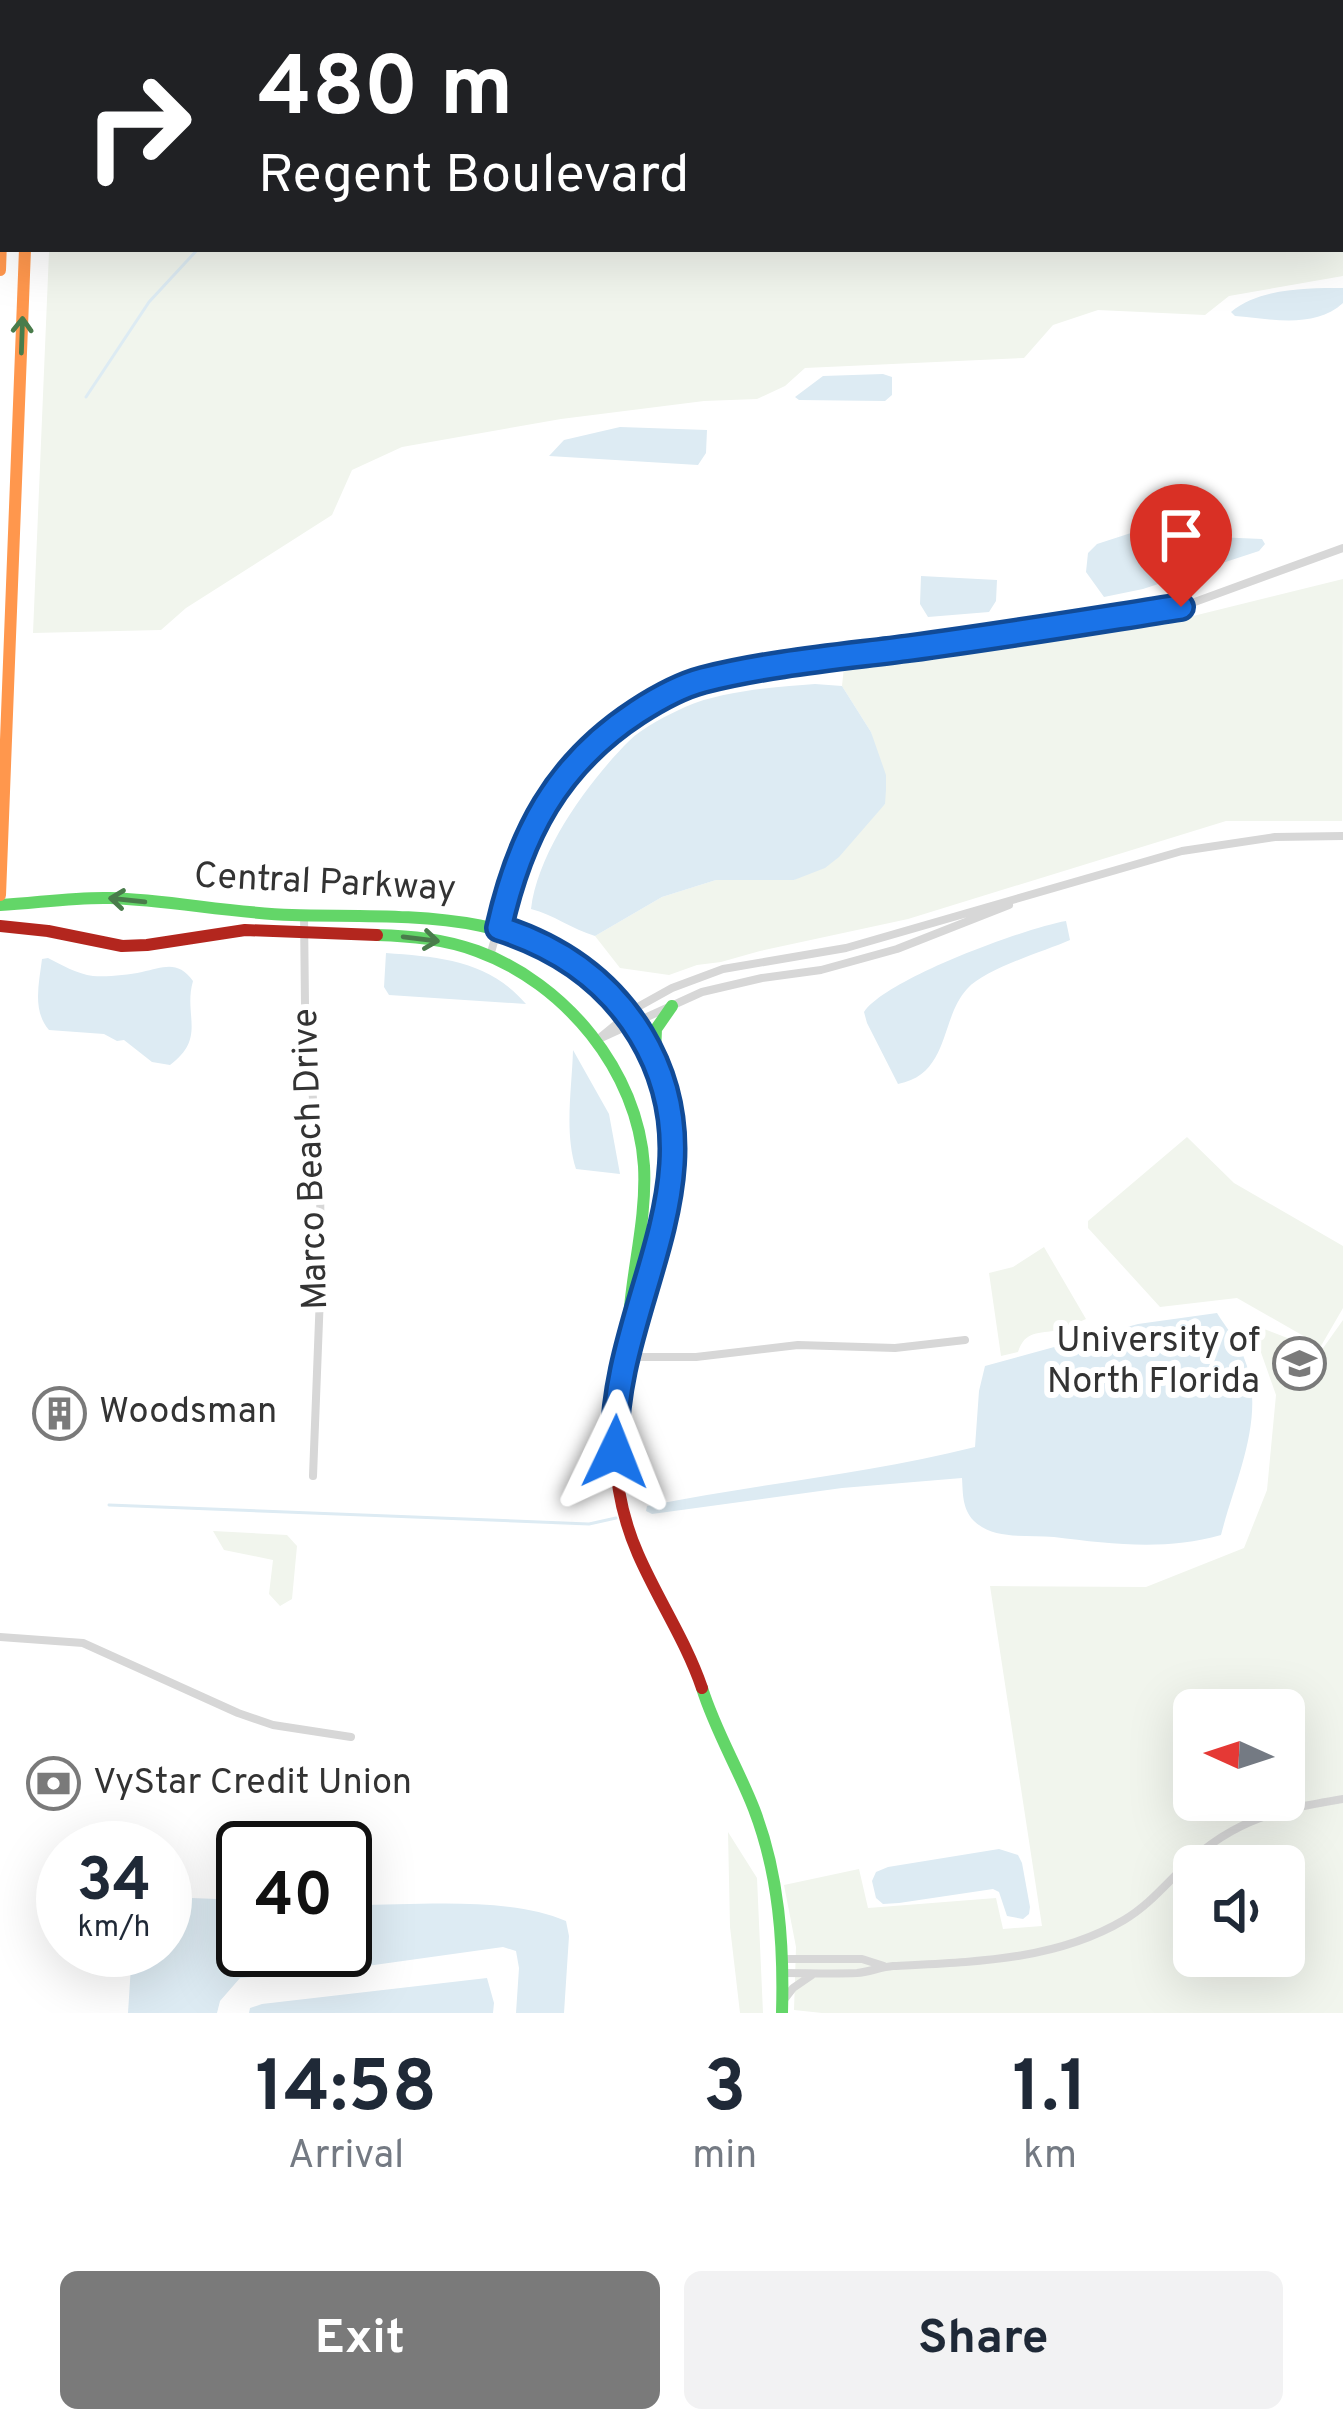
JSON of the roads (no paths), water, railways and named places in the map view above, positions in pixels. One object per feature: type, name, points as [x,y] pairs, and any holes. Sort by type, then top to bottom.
[{"type":"main road","points":[[0,895],[3,660],[26,252]]},
{"type":"main road","name":"Central Parkway","points":[[0,905],[107,898],[243,913],[455,920],[499,928],[551,947],[578,964],[631,1019],[656,1063],[672,1118],[674,1152],[670,1193],[618,1385],[614,1420],[621,1496],[640,1559],[698,1676],[765,1840],[780,1920],[782,2008]]},
{"type":"main road","name":"Central Parkway","points":[[0,926],[132,946],[233,931],[422,938],[467,947],[518,970],[568,1008],[597,1040],[635,1119],[644,1164],[644,1209],[628,1300],[627,1352]]},
{"type":"main road","points":[[656,1063],[656,1028],[672,1006]]},
{"type":"street","points":[[490,956],[519,853],[543,806],[585,752],[653,702],[698,681],[781,665],[1181,607],[1343,548]]},
{"type":"street","points":[[597,1040],[672,988],[723,969],[842,949],[1205,847],[1275,837],[1343,836]]},
{"type":"street","points":[[631,1019],[724,986],[821,970],[862,958],[950,930],[1029,896]]},
{"type":"street","name":"Marco Beach Drive","points":[[304,914],[305,1005],[320,1194],[313,1476]]},
{"type":"street","points":[[842,949],[862,958]]},
{"type":"street","points":[[627,1352],[696,1358],[798,1346],[895,1348],[965,1340]]},
{"type":"street","points":[[0,1637],[83,1643],[238,1713],[273,1725],[351,1737]]},
{"type":"street","points":[[784,1966],[816,1973],[862,1972],[886,1966],[998,1959],[1054,1948],[1127,1918],[1216,1840],[1248,1822],[1283,1809],[1343,1799]]},
{"type":"street","points":[[784,1966],[862,1959],[886,1966]]},
{"type":"street","points":[[782,2008],[793,1988],[816,1973]]},
{"type":"waterway","points":[[86,397],[149,302],[195,252]]},
{"type":"waterway","points":[[109,1505],[589,1524],[616,1518]]},
{"type":"place","name":"University of North Florida","points":[[1299,1363]]},
{"type":"place","name":"Woodsman","points":[[60,1413]]},
{"type":"place","name":"VyStar Credit Union","points":[[54,1784]]}]
